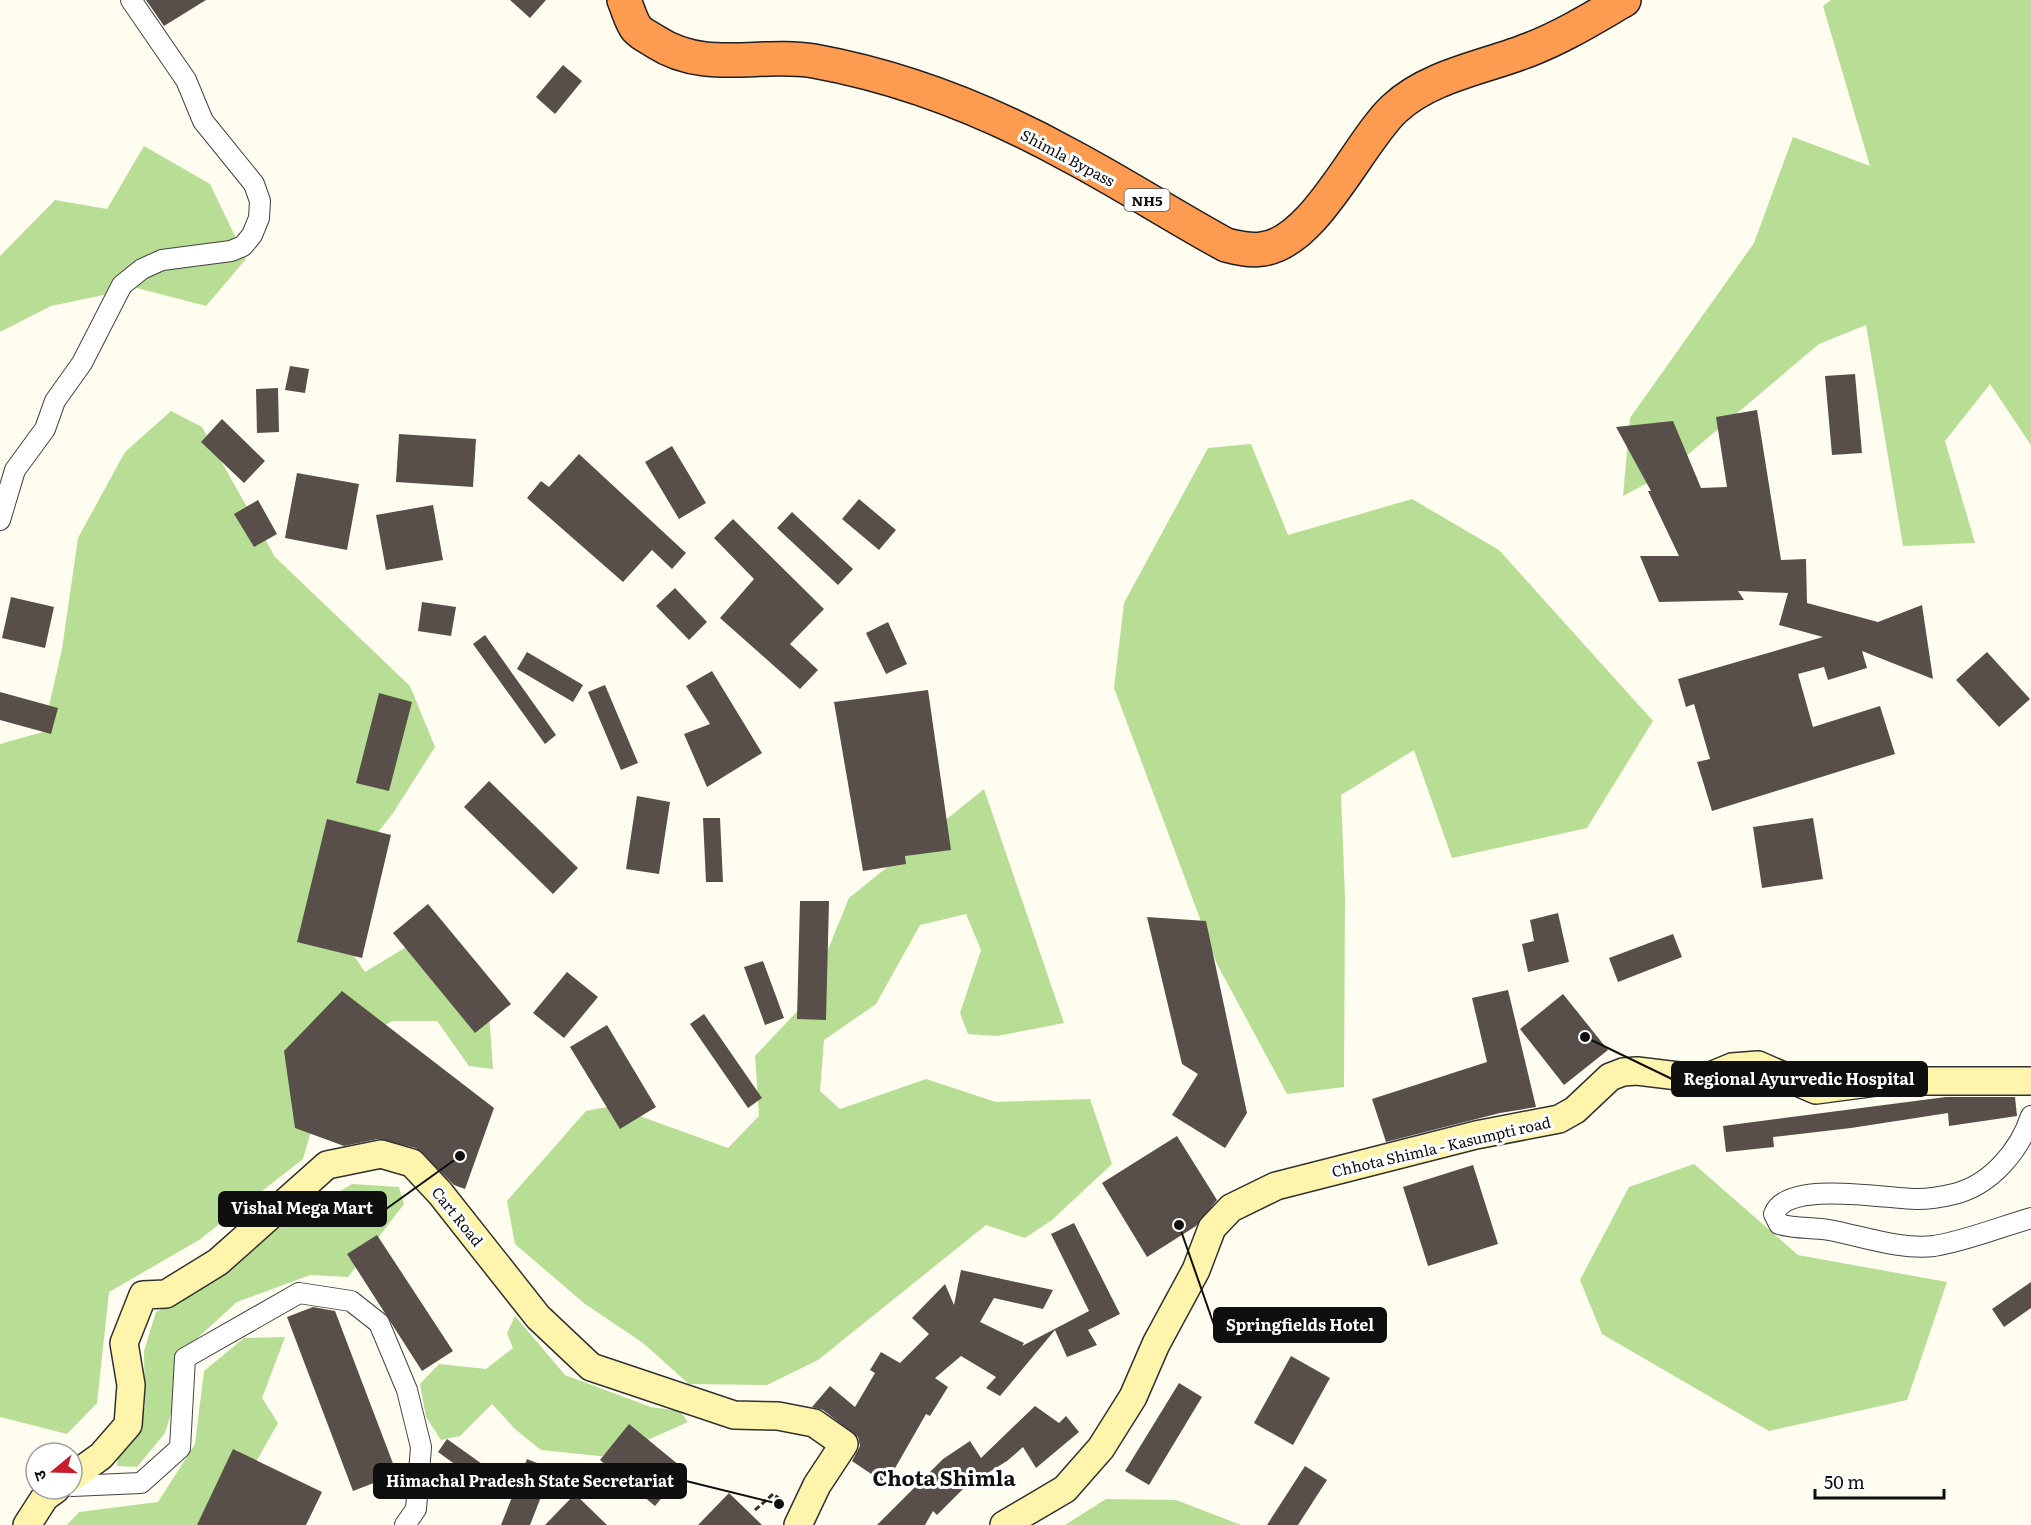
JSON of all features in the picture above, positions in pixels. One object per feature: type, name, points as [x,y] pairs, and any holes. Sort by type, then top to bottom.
[{"type":"highway","name":"Shimla Bypass","points":[[624,0],[637,30],[669,51],[700,60],[725,62],[765,58],[812,61],[908,86],[974,110],[1068,154],[1226,245],[1247,250],[1265,249],[1283,242],[1299,229],[1326,202],[1381,123],[1395,108],[1413,96],[1433,83],[1490,66],[1563,36],[1624,0]]},
{"type":"street","points":[[0,520],[15,470],[45,429],[55,401],[82,363],[122,285],[142,269],[162,260],[231,251],[243,246],[252,235],[259,218],[260,201],[254,184],[203,121],[186,80],[131,0]]},
{"type":"street","name":"Chhota Shimla - Kasumpti road","points":[[1004,1525],[1065,1490],[1101,1448],[1133,1397],[1156,1344],[1196,1270],[1212,1228],[1231,1208],[1257,1194],[1276,1186],[1476,1134],[1559,1119],[1575,1110],[1610,1077],[1623,1072],[1638,1071],[1703,1079],[1732,1067],[1758,1065],[1816,1090],[1884,1081],[2031,1081]]},
{"type":"street","points":[[2031,1116],[2019,1145],[2008,1159],[1990,1174],[1957,1194],[1917,1199],[1869,1194],[1796,1197],[1780,1205],[1774,1214],[1779,1224],[1791,1227],[1827,1230],[1874,1240],[1924,1246],[1941,1244],[2031,1218]]},
{"type":"street","name":"Cart Road","points":[[84,1468],[101,1456],[128,1425],[131,1385],[124,1343],[143,1295],[166,1294],[218,1262],[327,1165],[381,1154],[412,1163],[440,1193],[538,1317],[591,1366],[734,1415],[778,1416],[814,1423],[844,1444],[817,1485],[798,1525]]},
{"type":"street","points":[[84,1485],[141,1483],[180,1448],[185,1358],[299,1293],[351,1300],[379,1323],[407,1390],[421,1447],[416,1509],[405,1525]]},
{"type":"street","points":[[27,1525],[42,1501]]},
{"type":"green space","points":[[1831,0],[2031,0],[2031,445],[1990,384],[1945,441],[1975,543],[1903,546],[1866,325],[1819,344],[1666,473],[1623,496],[1630,418],[1754,243],[1793,137],[1870,166],[1823,6]]},
{"type":"green space","points":[[144,146],[210,184],[246,259],[206,306],[137,288],[51,306],[0,332],[0,256],[55,200],[107,209]]},
{"type":"green space","points":[[171,411],[202,427],[275,557],[410,686],[435,747],[393,813],[336,886],[339,934],[365,972],[441,926],[487,984],[493,1069],[469,1066],[437,1021],[392,1021],[332,1057],[303,1159],[199,1240],[109,1292],[97,1403],[67,1434],[0,1417],[0,744],[43,732],[62,649],[78,538],[125,452]]},
{"type":"green space","points":[[1251,444],[1288,535],[1412,499],[1499,550],[1653,721],[1587,828],[1452,858],[1414,750],[1341,795],[1345,897],[1344,1087],[1287,1094],[1217,964],[1114,688],[1124,603],[1208,448]]},
{"type":"green space","points":[[984,789],[1064,1023],[997,1036],[968,1034],[960,1013],[981,950],[966,914],[920,925],[876,1004],[824,1040],[820,1091],[840,1109],[926,1079],[996,1102],[1090,1099],[1112,1164],[1052,1220],[1025,1238],[986,1225],[818,1360],[767,1385],[689,1384],[643,1343],[585,1304],[515,1244],[507,1201],[586,1111],[612,1106],[728,1148],[759,1116],[755,1056],[807,1001],[849,898]]},
{"type":"green space","points":[[1694,1164],[1798,1255],[1947,1282],[1907,1400],[1769,1431],[1602,1334],[1580,1280],[1629,1187]]},
{"type":"green space","points":[[352,1184],[399,1187],[404,1204],[348,1277],[310,1275],[237,1302],[193,1342],[165,1433],[137,1467],[117,1466],[118,1455],[145,1407],[144,1351],[156,1312],[192,1292],[282,1226]]},
{"type":"green space","points":[[515,1316],[565,1375],[651,1407],[680,1411],[688,1422],[609,1457],[541,1450],[516,1430],[492,1404],[460,1436],[441,1440],[426,1417],[420,1384],[439,1364],[486,1369],[513,1348],[507,1333]]},
{"type":"green space","points":[[285,1337],[262,1398],[278,1423],[220,1525],[67,1525],[79,1512],[158,1502],[195,1444],[204,1371],[244,1338]]},
{"type":"green space","points":[[1106,1499],[1176,1500],[1241,1525],[1065,1525]]},
{"type":"building","points":[[146,0],[206,0],[164,26]]},
{"type":"building","points":[[510,0],[546,0],[530,18]]},
{"type":"building","points":[[563,65],[582,81],[555,114],[536,97]]},
{"type":"building","points":[[290,366],[309,369],[305,393],[285,390]]},
{"type":"building","points":[[1855,374],[1862,453],[1832,455],[1825,376]]},
{"type":"building","points":[[278,388],[279,432],[257,433],[256,389]]},
{"type":"building","points":[[1757,410],[1781,560],[1806,559],[1807,603],[1878,622],[1922,605],[1933,679],[1862,651],[1867,668],[1828,680],[1824,667],[1798,674],[1813,727],[1880,706],[1895,754],[1712,811],[1697,762],[1710,759],[1694,704],[1686,707],[1678,679],[1823,637],[1779,625],[1788,593],[1738,591],[1744,600],[1659,602],[1640,556],[1679,556],[1648,491],[1651,491],[1616,427],[1673,421],[1701,488],[1727,487],[1716,417]]},
{"type":"building","points":[[222,419],[265,461],[244,483],[201,442]]},
{"type":"building","points":[[399,434],[476,439],[473,487],[396,482]]},
{"type":"building","points":[[672,446],[706,503],[679,519],[645,462]]},
{"type":"building","points":[[579,454],[686,553],[672,569],[652,550],[623,582],[527,498],[541,481],[549,487]]},
{"type":"building","points":[[297,473],[359,484],[347,550],[285,538]]},
{"type":"building","points":[[859,499],[896,530],[879,550],[842,519]]},
{"type":"building","points":[[258,500],[277,534],[254,547],[234,514]]},
{"type":"building","points":[[433,505],[443,560],[386,570],[376,515]]},
{"type":"building","points":[[792,512],[853,569],[838,585],[777,528]]},
{"type":"building","points":[[733,519],[824,609],[790,644],[818,670],[800,689],[720,618],[754,579],[714,538]]},
{"type":"building","points":[[675,588],[707,622],[689,640],[656,606]]},
{"type":"building","points":[[11,597],[54,607],[45,648],[2,638]]},
{"type":"building","points":[[422,602],[456,607],[451,636],[418,631]]},
{"type":"building","points":[[888,622],[907,664],[886,674],[866,633]]},
{"type":"building","points":[[485,635],[556,735],[545,744],[473,644]]},
{"type":"building","points":[[527,652],[583,685],[573,702],[517,669]]},
{"type":"building","points":[[1987,652],[2030,699],[1999,727],[1956,680]]},
{"type":"building","points":[[712,671],[762,753],[707,787],[684,734],[710,724],[686,686]]},
{"type":"building","points":[[605,685],[638,763],[621,770],[588,692]]},
{"type":"building","points":[[928,690],[951,850],[905,856],[906,864],[863,871],[834,702]]},
{"type":"building","points":[[0,692],[58,708],[51,734],[0,720]]},
{"type":"building","points":[[379,693],[412,702],[389,791],[356,783]]},
{"type":"building","points":[[489,781],[578,868],[553,894],[464,807]]},
{"type":"building","points":[[637,796],[670,802],[659,874],[626,869]]},
{"type":"building","points":[[703,818],[720,818],[723,882],[706,882]]},
{"type":"building","points":[[1813,818],[1823,879],[1762,888],[1753,827]]},
{"type":"building","points":[[327,819],[391,835],[362,958],[297,942]]},
{"type":"building","points":[[800,901],[829,901],[826,1020],[797,1019]]},
{"type":"building","points":[[428,904],[511,1004],[475,1033],[393,933]]},
{"type":"building","points":[[1558,913],[1569,962],[1528,972],[1522,944],[1534,941],[1530,920]]},
{"type":"building","points":[[1147,917],[1206,921],[1247,1113],[1225,1148],[1172,1115],[1198,1074],[1182,1064]]},
{"type":"building","points":[[1673,934],[1682,957],[1618,982],[1609,958]]},
{"type":"building","points":[[763,961],[784,1018],[765,1025],[744,967]]},
{"type":"building","points":[[567,972],[598,997],[564,1038],[533,1013]]},
{"type":"building","points":[[1508,990],[1536,1107],[1500,1113],[1386,1142],[1372,1099],[1487,1062],[1472,998]]},
{"type":"building","points":[[342,991],[494,1108],[465,1189],[454,1185],[416,1148],[378,1139],[344,1146],[295,1128],[284,1051]]},
{"type":"building","points":[[1563,994],[1608,1050],[1564,1085],[1520,1029]]},
{"type":"building","points":[[704,1014],[762,1098],[748,1108],[690,1024]]},
{"type":"building","points":[[607,1025],[656,1107],[620,1129],[570,1047]]},
{"type":"building","points":[[1946,1097],[2015,1097],[2017,1116],[1949,1126],[1948,1113],[1773,1137],[1774,1147],[1726,1152],[1723,1126]]},
{"type":"building","points":[[1177,1136],[1217,1200],[1196,1226],[1147,1257],[1102,1183]]},
{"type":"building","points":[[1473,1165],[1498,1244],[1428,1266],[1403,1187]]},
{"type":"building","points":[[1074,1223],[1120,1314],[1088,1330],[1097,1345],[1067,1357],[1055,1330],[1000,1396],[986,1388],[996,1377],[961,1356],[935,1378],[948,1387],[930,1416],[926,1414],[886,1484],[852,1461],[860,1446],[858,1437],[823,1410],[812,1407],[830,1386],[855,1407],[875,1373],[870,1370],[881,1352],[900,1363],[929,1334],[912,1318],[945,1284],[954,1305],[961,1270],[1053,1290],[1043,1309],[994,1298],[980,1322],[1024,1343],[1022,1346],[1089,1311],[1051,1234]]},
{"type":"building","points":[[377,1235],[453,1351],[422,1371],[347,1254]]},
{"type":"building","points":[[2031,1282],[2031,1308],[2004,1327],[1992,1309]]},
{"type":"building","points":[[313,1307],[335,1311],[397,1474],[353,1491],[287,1317]]},
{"type":"building","points":[[1291,1356],[1330,1378],[1293,1445],[1254,1423]]},
{"type":"building","points":[[1179,1383],[1202,1397],[1149,1485],[1125,1471]]},
{"type":"building","points":[[1035,1406],[1059,1423],[1066,1416],[1079,1432],[1036,1468],[1023,1447],[1007,1461],[965,1487],[937,1515],[933,1511],[925,1525],[877,1525],[943,1459],[970,1441],[981,1458]]},
{"type":"building","points":[[629,1424],[685,1470],[655,1506],[600,1460]]},
{"type":"building","points":[[447,1439],[499,1476],[489,1489],[438,1452]]},
{"type":"building","points":[[233,1449],[322,1492],[306,1525],[197,1525]]},
{"type":"building","points":[[527,1459],[552,1469],[530,1525],[501,1525]]},
{"type":"building","points":[[1305,1466],[1327,1480],[1298,1525],[1267,1525]]},
{"type":"building","points":[[729,1493],[762,1525],[698,1525]]},
{"type":"building","points":[[575,1494],[607,1525],[545,1525]]},
{"type":"place","name":"Regional Ayurvedic Hospital","points":[[1585,1037]]},
{"type":"place","name":"Vishal Mega Mart","points":[[460,1156]]},
{"type":"place","name":"Springfields Hotel","points":[[1179,1225]]},
{"type":"place","name":"Himachal Pradesh State Secretariat","points":[[779,1504]]},
{"type":"district","name":"Chota Shimla","points":[[944,1476]]}]
